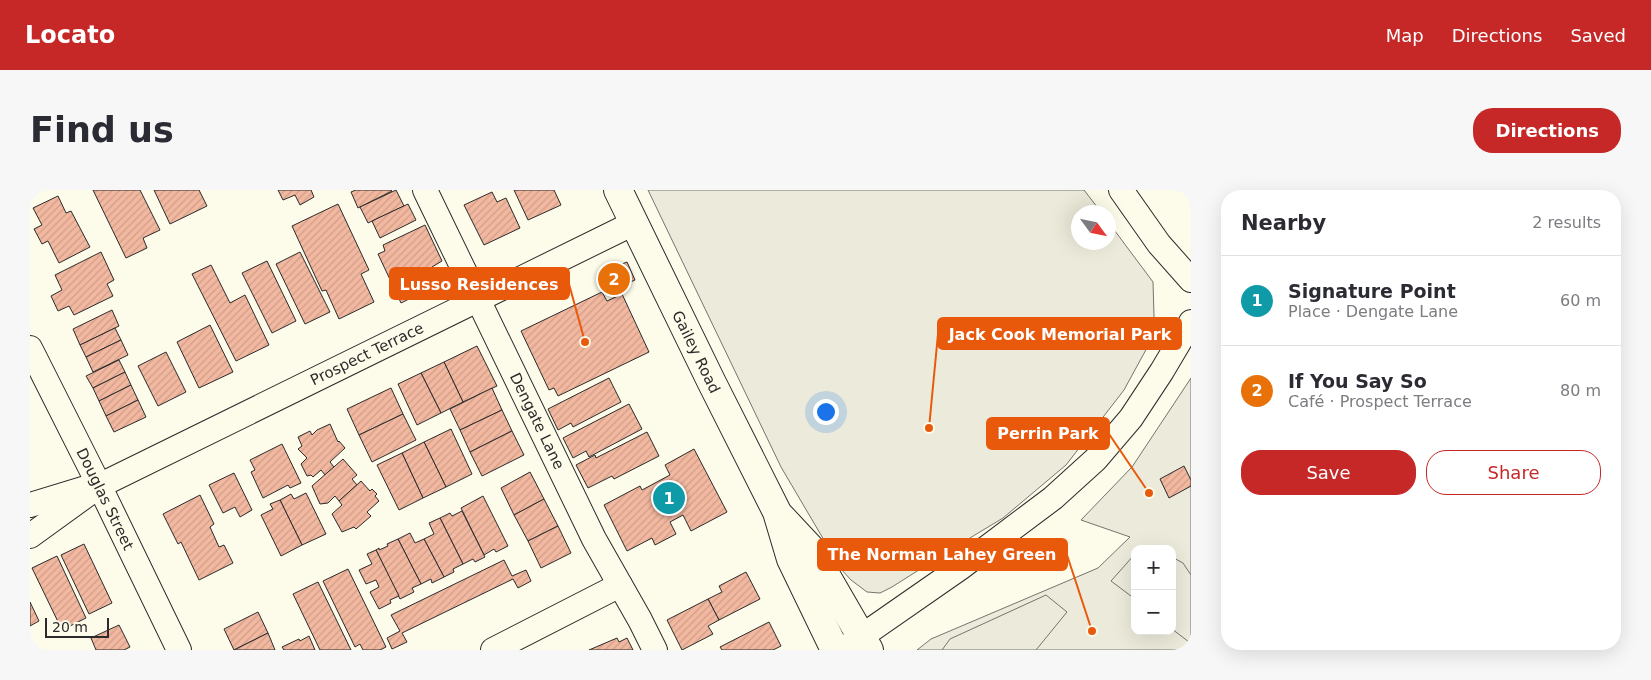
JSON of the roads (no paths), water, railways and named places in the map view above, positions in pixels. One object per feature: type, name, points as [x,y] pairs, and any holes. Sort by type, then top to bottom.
[{"type":"main road","name":"Gailey Road","points":[[618,190],[777,512],[791,559],[836,650]]},
{"type":"main road","name":"Gailey Road","points":[[777,512],[810,548],[858,645]]},
{"type":"street","name":"Dengate Lane","points":[[425,190],[594,539],[640,620],[654,650]]},
{"type":"street","points":[[1121,190],[1159,244],[1191,280]]},
{"type":"street","name":"Prospect Terrace","points":[[30,505],[99,485],[634,223]]},
{"type":"street","points":[[858,645],[1053,498],[1096,459],[1131,418],[1191,322]]},
{"type":"street","name":"Douglas Street","points":[[30,348],[179,650]]},
{"type":"street","name":"Prospect Terrace","points":[[30,536],[99,485]]},
{"type":"street","points":[[493,650],[620,585]]},
{"type":"place","name":"If You Say So","points":[[614,279]]},
{"type":"place","name":"Lusso Residences","points":[[585,342]]},
{"type":"place","name":"Jack Cook Memorial Park","points":[[929,428]]},
{"type":"place","name":"Perrin Park","points":[[1149,493]]},
{"type":"place","name":"Signature Point","points":[[669,498]]},
{"type":"place","name":"The Norman Lahey Green","points":[[1092,631]]}]
